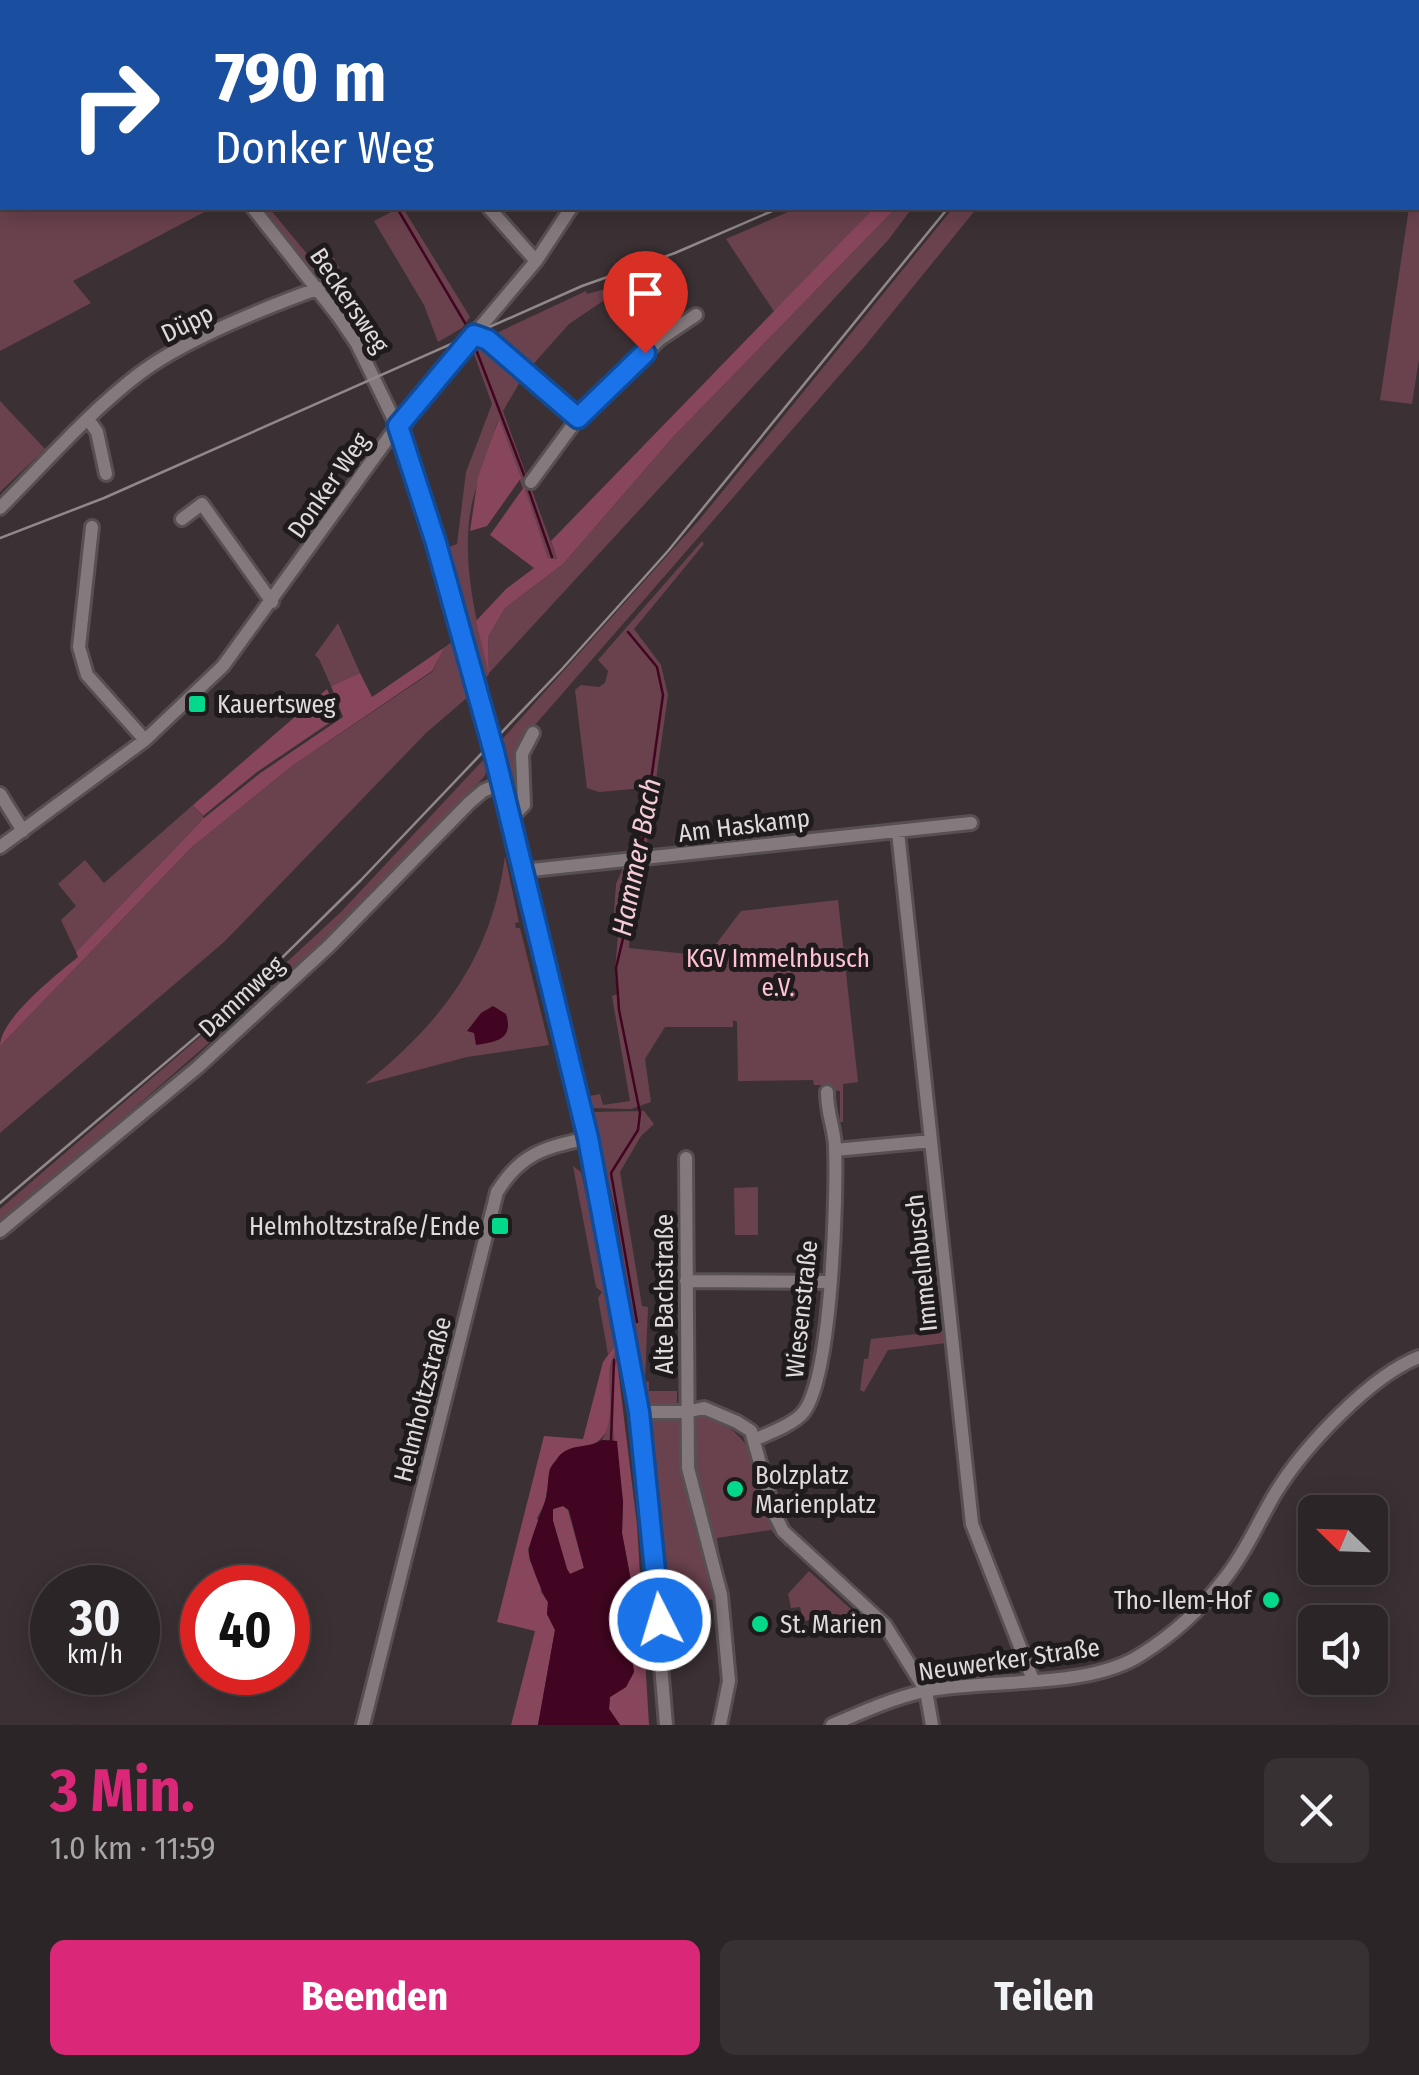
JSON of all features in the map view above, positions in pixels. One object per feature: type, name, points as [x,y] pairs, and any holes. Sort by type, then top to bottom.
[{"type":"street","name":"Beckersweg","points":[[255,210],[319,288],[356,344],[398,426],[436,543],[502,784],[588,1138],[639,1412],[658,1597],[666,1725]]},
{"type":"street","points":[[491,210],[536,261]]},
{"type":"street","name":"Donker Weg","points":[[0,847],[145,740],[223,666],[398,426],[536,261],[570,210]]},
{"type":"street","name":"Düpp","points":[[0,508],[140,373],[180,349],[319,288]]},
{"type":"street","points":[[531,482],[578,418],[660,339],[696,315]]},
{"type":"street","points":[[474,335],[488,340],[578,418]]},
{"type":"street","points":[[88,420],[98,432],[106,474]]},
{"type":"street","points":[[182,519],[202,504],[272,602]]},
{"type":"street","points":[[92,527],[79,647],[87,675],[145,740]]},
{"type":"street","points":[[510,819],[524,806],[522,754],[533,733]]},
{"type":"street","name":"Dammweg","points":[[0,1231],[198,1067],[330,945],[469,804],[483,791],[502,784]]},
{"type":"street","points":[[0,794],[23,831]]},
{"type":"street","name":"Am Haskamp","points":[[522,872],[971,823]]},
{"type":"street","name":"Immelnbusch","points":[[898,832],[972,1524],[1033,1680]]},
{"type":"street","name":"Wiesenstraße","points":[[754,1440],[802,1414],[815,1392],[829,1282],[835,1150],[834,1132],[827,1115],[827,1092]]},
{"type":"street","name":"Helmholtzstraße","points":[[363,1725],[497,1192],[527,1155],[588,1138]]},
{"type":"street","points":[[835,1150],[931,1141]]},
{"type":"street","name":"Alte Bachstraße","points":[[686,1158],[688,1468],[721,1596],[729,1681],[720,1725]]},
{"type":"street","points":[[686,1280],[829,1282]]},
{"type":"street","name":"Neuwerker Straße","points":[[832,1725],[926,1691],[1086,1675],[1138,1658],[1194,1613],[1223,1581],[1299,1461],[1372,1385],[1419,1357]]},
{"type":"street","points":[[639,1412],[704,1408],[751,1432],[774,1513],[783,1531],[885,1626],[926,1691],[932,1725]]},
{"type":"green space","points":[[0,210],[208,210],[73,281],[91,303],[0,351]]},
{"type":"green space","points":[[263,210],[271,210],[308,255],[327,246],[340,269],[328,276],[332,283],[326,287]]},
{"type":"green space","points":[[404,210],[470,317],[462,328],[438,342],[424,305],[374,221]]},
{"type":"green space","points":[[792,210],[872,210],[775,313],[726,239]]},
{"type":"green space","points":[[894,210],[911,210],[889,239],[489,673],[488,637],[505,608],[563,564],[674,436]]},
{"type":"green space","points":[[951,210],[975,210],[865,346],[521,741],[518,799],[513,802],[497,745],[700,519]]},
{"type":"green space","points":[[1409,210],[1419,210],[1419,359],[1412,404],[1380,400]]},
{"type":"green space","points":[[631,282],[569,324],[528,370],[490,336],[586,291],[587,294]]},
{"type":"green space","points":[[485,341],[524,375],[503,411],[557,559],[548,558],[498,420],[469,524],[471,589],[489,674],[482,682],[449,547],[457,544],[466,472],[492,404],[474,354]]},
{"type":"green space","points":[[0,401],[45,449],[0,492]]},
{"type":"green space","points":[[702,541],[704,544],[634,629],[661,665],[668,695],[646,850],[636,851],[644,788],[599,792],[587,788],[575,690],[581,685],[599,687],[605,683],[608,671],[598,660]]},
{"type":"green space","points":[[338,623],[360,673],[331,686],[315,655]]},
{"type":"green space","points":[[453,641],[469,696],[426,733],[224,942],[0,1133],[0,1046],[192,847],[292,766],[432,672],[445,647]]},
{"type":"green space","points":[[486,757],[488,769],[484,777],[296,967],[0,1225],[0,1209],[341,912]]},
{"type":"green space","points":[[193,805],[204,818],[76,952],[61,920],[76,906],[58,884],[85,860],[104,883]]},
{"type":"green space","points":[[505,856],[519,922],[515,923],[516,928],[520,928],[549,1045],[467,1057],[365,1084],[418,1036],[459,985],[488,926]]},
{"type":"green space","name":"KGV Immelnbusch e.V.","points":[[636,865],[628,881],[624,919],[631,921],[629,948],[707,956],[741,911],[838,900],[858,1082],[843,1084],[843,1122],[840,1091],[832,1090],[832,1085],[814,1085],[813,1080],[738,1081],[737,1022],[733,1020],[733,1027],[665,1027],[645,1059],[651,1102],[631,1109],[591,1108],[590,1096],[600,1094],[603,1105],[630,1101],[612,996],[617,994],[618,935],[614,912],[616,884],[624,866]]},
{"type":"green space","points":[[644,1111],[654,1124],[641,1136],[620,1172],[642,1306],[648,1307],[645,1381],[649,1382],[649,1391],[677,1391],[673,1406],[647,1405],[615,1208],[590,1112]]},
{"type":"green space","points":[[573,1166],[581,1172],[607,1291],[628,1442],[617,1364],[613,1426],[617,1441],[602,1440],[609,1415],[614,1346],[608,1354],[598,1298],[602,1292],[596,1287]]},
{"type":"green space","points":[[758,1187],[758,1235],[735,1235],[734,1188]]},
{"type":"green space","points":[[945,1331],[946,1343],[888,1350],[864,1392],[860,1390],[871,1339]]},
{"type":"green space","points":[[704,1416],[738,1435],[750,1450],[768,1485],[788,1542],[786,1547],[771,1530],[717,1538],[723,1581],[695,1465],[692,1428],[695,1419]]},
{"type":"green space","points":[[649,1419],[681,1419],[687,1488],[715,1599],[668,1606]]},
{"type":"green space","points":[[809,1571],[854,1612],[828,1632],[823,1617],[804,1621],[800,1607],[791,1608],[788,1594]]},
{"type":"shaded area","points":[[872,210],[894,210],[674,436],[563,564],[505,608],[488,637],[489,675],[476,621],[506,589],[534,568],[490,535],[524,487],[548,558],[557,559],[551,541]]},
{"type":"shaded area","points":[[499,419],[521,478],[487,526],[470,531],[478,477]]},
{"type":"shaded area","points":[[445,647],[432,671],[292,766],[192,847],[0,1046],[2,1035],[19,1010],[78,957],[76,952],[204,818],[259,774],[343,717],[331,686],[360,673],[372,697]]},
{"type":"shaded area","points":[[327,689],[338,717],[257,772],[203,816],[193,805]]},
{"type":"shaded area","points":[[493,1006],[506,1014],[506,1034],[476,1045],[474,1033],[467,1031],[481,1013]]},
{"type":"shaded area","points":[[615,1345],[606,1431],[591,1445],[576,1447],[550,1470],[545,1503],[528,1549],[555,1630],[538,1725],[511,1725],[535,1631],[497,1622],[544,1436],[583,1439],[603,1362]]},
{"type":"shaded area","points":[[617,1361],[637,1525],[649,1725],[620,1725],[609,1709],[610,1697],[626,1687],[634,1672],[629,1637],[631,1581],[622,1533],[623,1502],[613,1426]]},
{"type":"shaded area","points":[[617,1441],[622,1533],[631,1581],[629,1637],[634,1672],[626,1687],[610,1697],[609,1709],[620,1725],[538,1725],[555,1630],[529,1556],[530,1547],[552,1466],[569,1449]],"holes":[[[563,1506],[569,1510],[584,1568],[570,1574],[553,1521],[553,1509]]]},
{"type":"shaded area","points":[[563,1506],[568,1510],[584,1568],[570,1574],[553,1521],[553,1509]]},
{"type":"waterway","name":"Hammer Bach","points":[[398,210],[465,323]]},
{"type":"waterway","name":"Hammer Bach","points":[[477,352],[526,480]]},
{"type":"waterway","name":"Hammer Bach","points":[[528,488],[552,557]]},
{"type":"waterway","name":"Hammer Bach","points":[[628,632],[657,667],[663,695],[641,852]]},
{"type":"waterway","name":"Hammer Bach","points":[[635,864],[624,898],[625,930],[616,968],[619,1010],[640,1113],[638,1130],[611,1173],[637,1322]]},
{"type":"waterway","name":"Hammer Bach","points":[[611,1441],[614,1360]]},
{"type":"railway","points":[[0,538],[104,498],[582,286],[675,253],[774,210]]},
{"type":"railway","points":[[0,1203],[236,1003],[361,880],[562,669],[668,551],[946,210]]},
{"type":"place","name":"Kauertsweg","points":[[197,704]]},
{"type":"place","name":"Helmholtzstraße/Ende","points":[[500,1226]]},
{"type":"place","name":"Bolzplatz Marienplatz","points":[[735,1489]]},
{"type":"place","name":"Tho-Ilem-Hof","points":[[1271,1600]]},
{"type":"place","name":"St. Marien","points":[[760,1624]]},
{"type":"route","points":[[645,353],[578,418],[488,340],[474,335],[398,426],[420,488],[494,752],[588,1138],[639,1412],[660,1620]]}]
